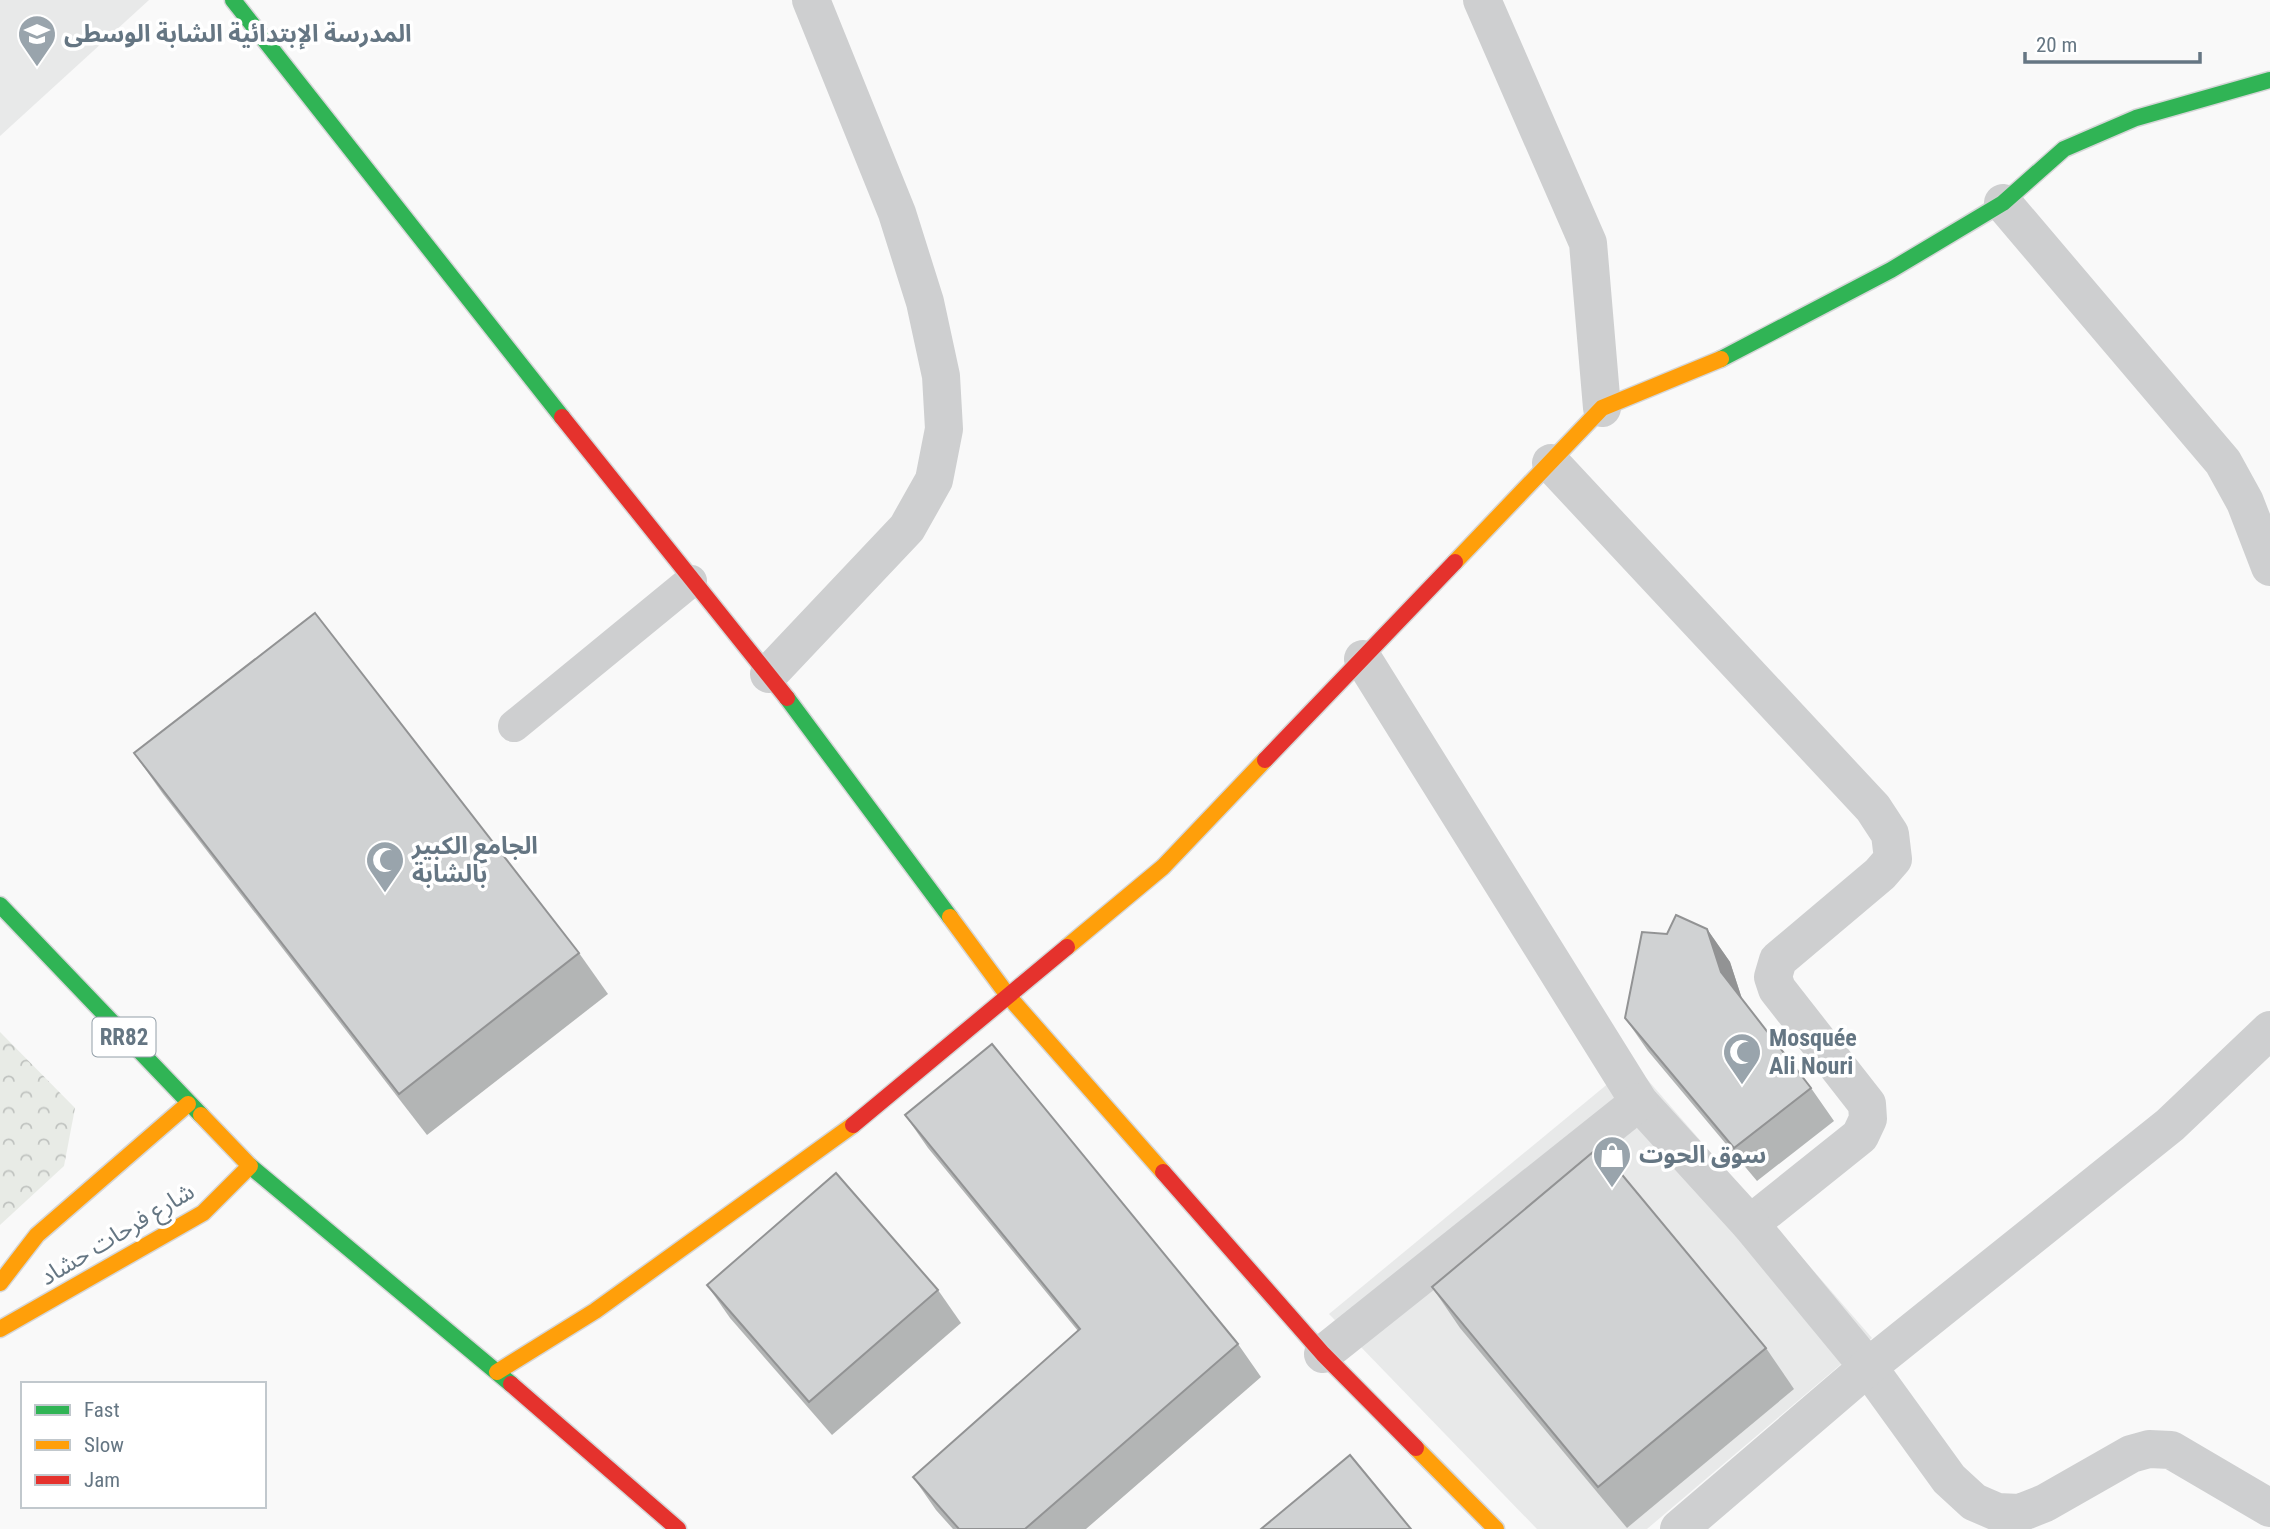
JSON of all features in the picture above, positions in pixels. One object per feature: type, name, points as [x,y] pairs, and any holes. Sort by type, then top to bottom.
[{"type":"street","points":[[233,0],[691,581],[769,674],[1009,996],[1324,1354],[1496,1529]]},
{"type":"street","points":[[769,674],[907,528],[934,480],[944,429],[941,376],[925,302],[897,213],[811,0]]},
{"type":"street","points":[[1482,0],[1588,243],[1602,408]]},
{"type":"street","points":[[498,1372],[595,1311],[848,1129],[1163,867],[1602,408],[1706,367],[1891,270],[2003,203],[2064,149],[2102,130],[2270,80]]},
{"type":"street","points":[[2003,203],[2223,462],[2245,502],[2270,567]]},
{"type":"street","points":[[1551,463],[1873,808],[1890,834],[1893,859],[1880,874],[1778,960],[1773,977],[1777,989],[1867,1104],[1868,1119],[1860,1136],[1750,1224]]},
{"type":"street","points":[[1363,659],[1639,1102],[1750,1224],[1868,1367],[1949,1479],[1974,1502],[1997,1512],[2020,1513],[2045,1503],[2131,1454],[2149,1449],[2171,1450],[2195,1461],[2229,1486],[2270,1508]]},
{"type":"street","name":"RR82","points":[[0,905],[187,1104],[250,1166]]},
{"type":"street","points":[[1679,1529],[1868,1367],[2170,1125],[2270,1030]]},
{"type":"street","points":[[1324,1354],[1639,1102]]},
{"type":"street","name":"شارع فرحات حشاد","points":[[0,1283],[37,1235],[187,1104]]},
{"type":"street","points":[[250,1166],[498,1372],[678,1529]]},
{"type":"street","name":"شارع فرحات حشاد","points":[[0,1329],[203,1213],[250,1166]]},
{"type":"lane","points":[[514,726],[691,581]]},
{"type":"shaded area","name":"المدرسة الإبتدائية الشابة الوسطى","points":[[0,0],[149,0],[0,136]]},
{"type":"shaded area","name":"سوق الحوت","points":[[1633,1063],[1872,1338],[1647,1529],[1537,1529],[1329,1314]]},
{"type":"green space","points":[[0,1032],[75,1108],[64,1166],[0,1225]]},
{"type":"building","name":"الجامع الكبير بالشابة","points":[[315,613],[579,953],[399,1094],[134,753]]},
{"type":"building","name":"Mosquée Ali Nouri","points":[[1676,915],[1707,929],[1721,972],[1811,1088],[1734,1148],[1625,1018],[1642,932],[1667,934]]},
{"type":"building","points":[[992,1044],[1238,1344],[1025,1529],[959,1529],[913,1477],[1080,1329],[905,1115]]},
{"type":"building","points":[[1599,1147],[1766,1348],[1598,1487],[1432,1287]]},
{"type":"building","points":[[836,1173],[938,1290],[809,1402],[707,1285]]},
{"type":"building","points":[[1350,1455],[1411,1529],[1261,1529]]},
{"type":"traffic: fast","points":[[233,0],[562,417]]},
{"type":"traffic: fast","points":[[1721,359],[1891,270],[2003,203],[2064,149],[2136,118],[2270,80]]},
{"type":"traffic: fast","points":[[787,698],[950,917]]},
{"type":"traffic: fast","points":[[0,905],[201,1115]]},
{"type":"traffic: fast","points":[[250,1166],[511,1384]]},
{"type":"traffic: slow","points":[[1455,562],[1602,408],[1721,359]]},
{"type":"traffic: slow","points":[[1067,947],[1163,867],[1265,760]]},
{"type":"traffic: slow","points":[[950,917],[1009,997],[1163,1172]]},
{"type":"traffic: slow","points":[[0,1283],[37,1235],[188,1104]]},
{"type":"traffic: slow","points":[[0,1329],[203,1213],[250,1166],[201,1115]]},
{"type":"traffic: slow","points":[[497,1372],[595,1311],[853,1125]]},
{"type":"traffic: slow","points":[[1416,1448],[1496,1529]]},
{"type":"traffic: jam","points":[[562,417],[787,698]]},
{"type":"traffic: jam","points":[[1265,760],[1455,562]]},
{"type":"traffic: jam","points":[[853,1125],[1067,947]]},
{"type":"traffic: jam","points":[[1163,1172],[1323,1354],[1416,1448]]},
{"type":"traffic: jam","points":[[511,1384],[678,1529]]},
{"type":"place","name":"المدرسة الإبتدائية الشابة الوسطى","points":[[37,68]]},
{"type":"place","name":"الجامع الكبير بالشابة","points":[[385,894]]},
{"type":"place","name":"Mosquée Ali Nouri","points":[[1742,1086]]},
{"type":"place","name":"سوق الحوت","points":[[1612,1189]]}]
